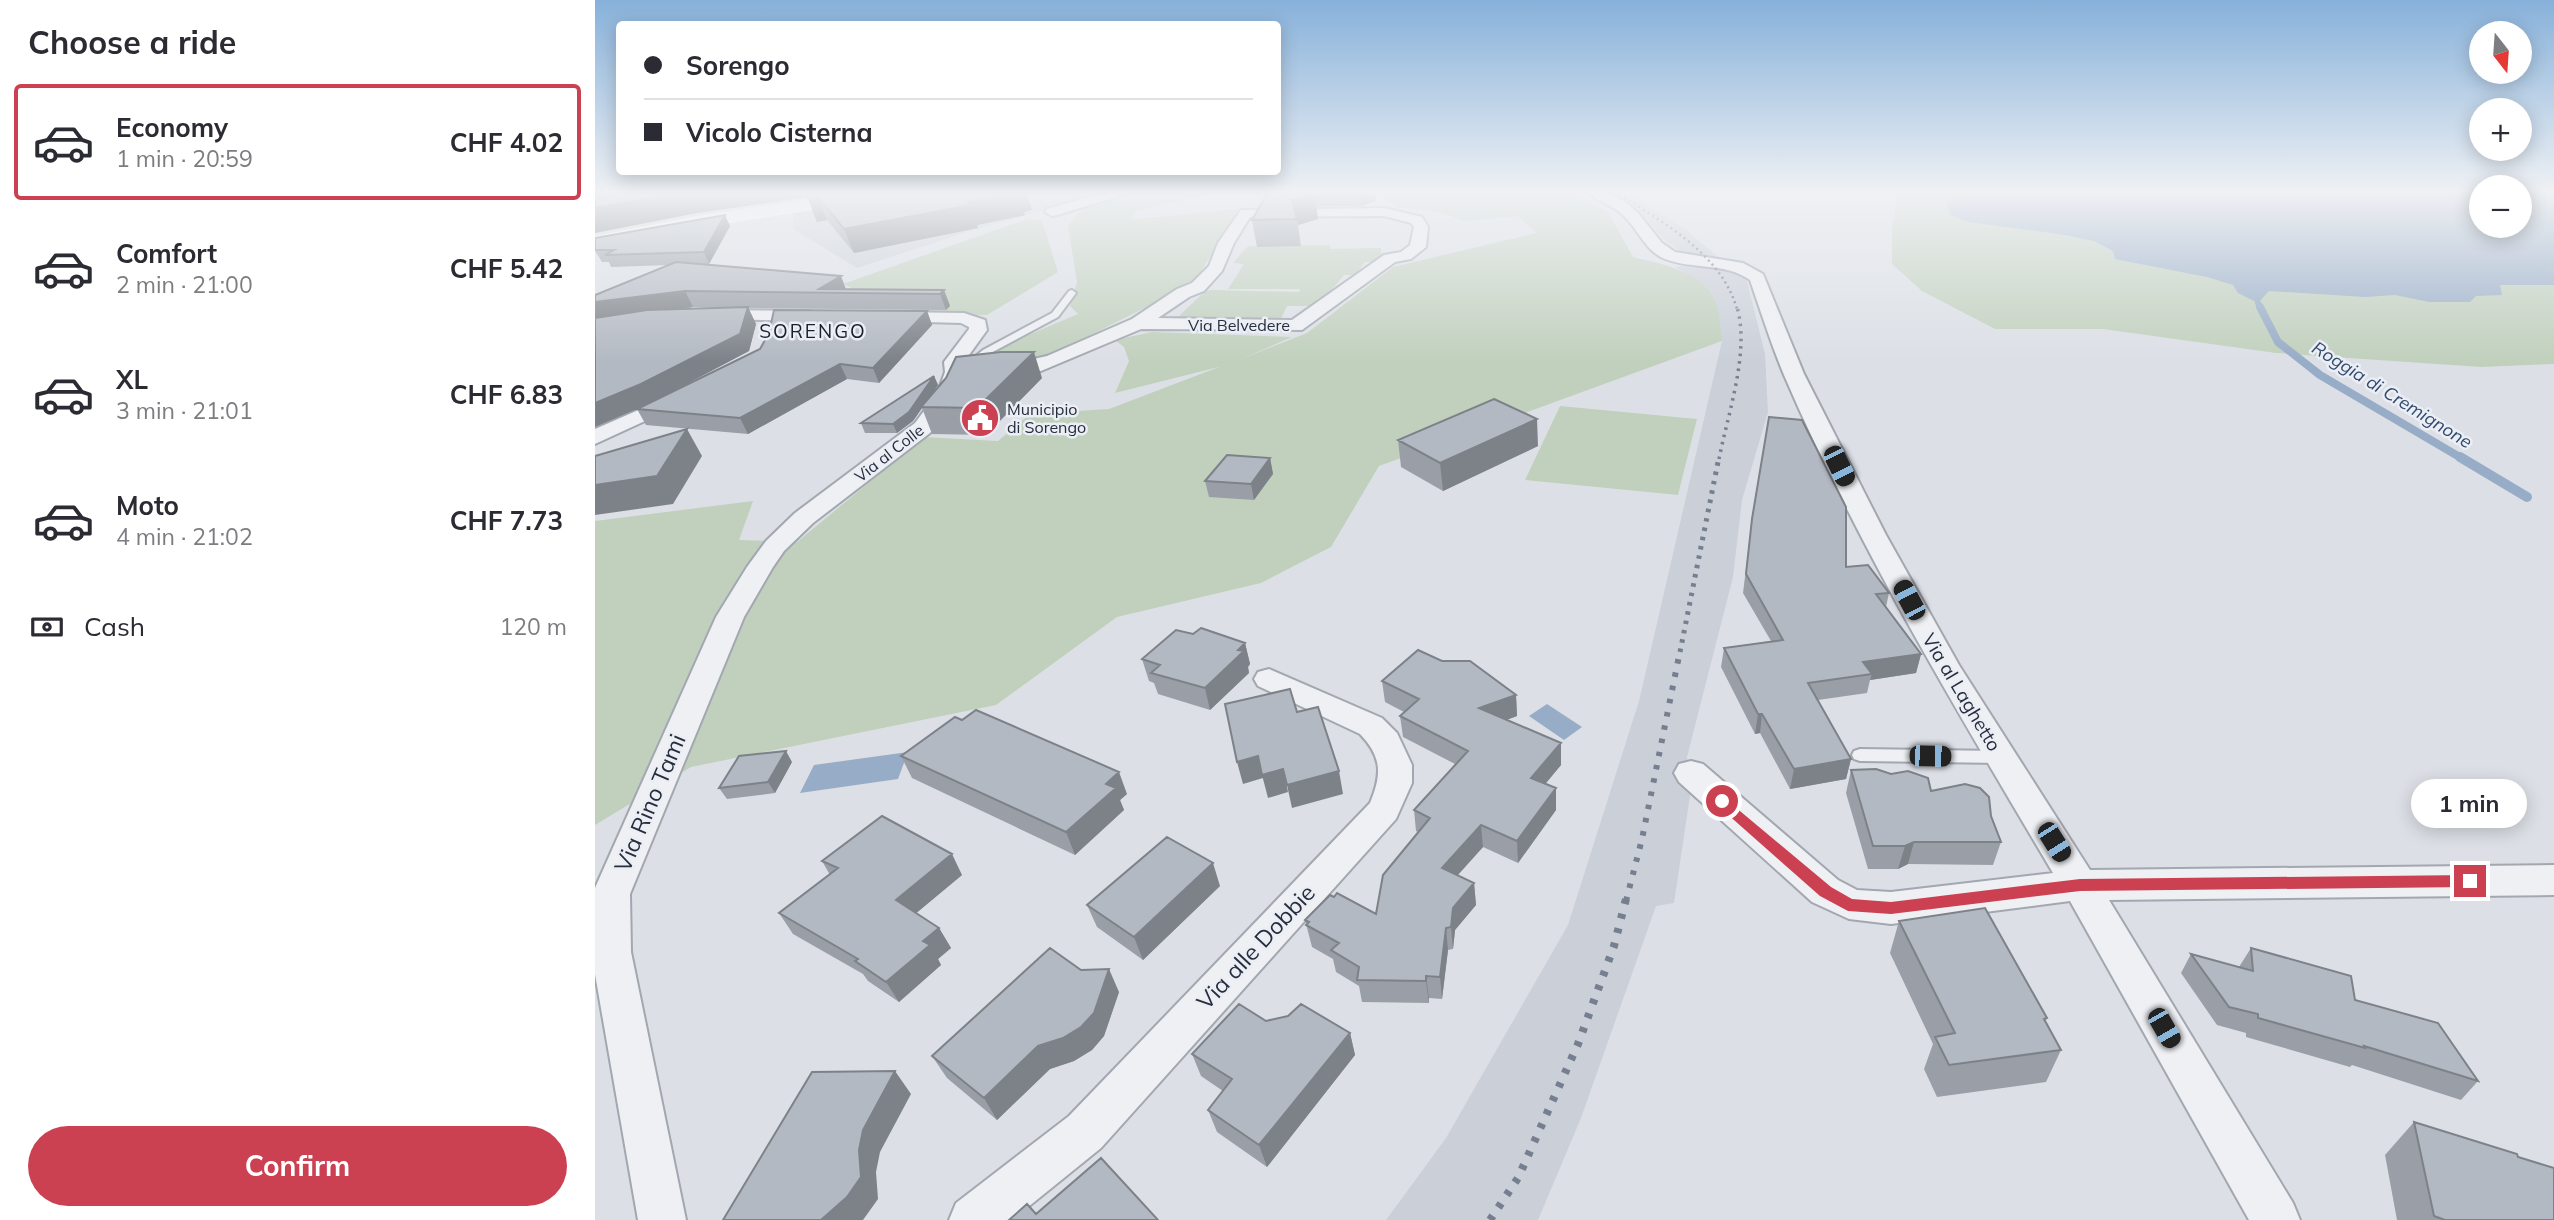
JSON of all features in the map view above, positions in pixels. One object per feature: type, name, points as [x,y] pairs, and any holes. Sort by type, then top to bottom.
[{"type":"street","name":"Via Belvedere","points":[[956,375],[1034,368],[1137,323],[1183,293],[1198,287],[1216,268],[1224,249]]},
{"type":"street","name":"Via Belvedere","points":[[1137,323],[1296,326],[1390,258],[1405,256],[1415,249]]},
{"type":"street","name":"Via al Laghetto","points":[[1660,249],[1671,256],[1732,264],[1748,270],[1757,278],[1794,374],[1873,535],[1944,665],[2080,885],[2276,1220]]},
{"type":"street","points":[[694,315],[768,323],[825,316]]},
{"type":"street","name":"Via al Colle","points":[[760,567],[775,546],[804,518],[916,435],[931,420],[956,375],[954,362],[978,330],[979,324],[964,318],[881,317]]},
{"type":"street","points":[[595,437],[693,391]]},
{"type":"street","name":"Via Rino Tami","points":[[662,1220],[611,952],[611,894],[730,617],[760,567]]},
{"type":"street","name":"Via alle Dobbie","points":[[973,1220],[1085,1132],[1384,810],[1395,783],[1395,765],[1386,741],[1371,726],[1269,680]]},
{"type":"street","points":[[1691,773],[1825,891],[1848,905],[1891,908],[2080,885],[2554,880]]},
{"type":"lane","points":[[956,375],[986,352],[1055,315],[1072,293]]},
{"type":"lane","points":[[1860,755],[2001,757]]},
{"type":"shaded area","points":[[826,249],[915,249],[857,268]]},
{"type":"shaded area","points":[[1676,249],[1708,249],[1719,258],[1684,255]]},
{"type":"shaded area","points":[[1701,263],[1738,270],[1747,281],[1765,354],[1768,412],[1742,500],[1733,577],[1687,757],[1691,789],[1674,903],[1656,906],[1581,1118],[1538,1220],[1386,1220],[1446,1138],[1568,925],[1639,701],[1722,341],[1714,298],[1694,278],[1675,267]]},
{"type":"green space","points":[[942,249],[1051,249],[1058,272],[987,315],[905,314],[916,306],[838,303],[854,289],[843,284]]},
{"type":"green space","points":[[1072,249],[1215,249],[1194,283],[1045,358],[977,366],[991,351],[1078,314],[1070,306],[1077,282]]},
{"type":"green space","points":[[1245,249],[1381,249],[1381,258],[1375,262],[1365,262],[1355,275],[1344,275],[1318,306],[1287,306],[1280,321],[1175,320],[1204,292],[1211,290],[1299,292],[1300,289],[1228,289],[1244,264],[1233,263]]},
{"type":"green space","points":[[1470,249],[1629,249],[1633,257],[1678,270],[1708,289],[1718,308],[1722,341],[1379,466],[1331,547],[1261,583],[1117,617],[996,705],[691,767],[595,825],[595,521],[753,501],[739,540],[797,542],[924,437],[998,441],[1030,414],[1109,409],[1219,367],[1115,393],[1129,361],[1124,347],[1115,340],[1152,332],[1292,337],[1241,359],[1307,333],[1393,267]]},
{"type":"green space","points":[[1892,249],[2554,249],[2554,364],[2481,367],[2276,353],[2103,329],[1995,329],[1922,291],[1892,264]]},
{"type":"green space","points":[[1560,406],[1697,419],[1678,495],[1525,480]]},
{"type":"water","points":[[2109,249],[2554,249],[2554,285],[2500,285],[2502,295],[2476,296],[2470,302],[2429,302],[2395,295],[2365,297],[2269,291],[2258,303],[2238,293],[2233,285],[2207,277],[2115,259],[2113,251]]},
{"type":"water","points":[[1547,704],[1582,727],[1564,740],[1529,716]]},
{"type":"water","points":[[908,752],[898,779],[800,793],[814,765]]},
{"type":"building","points":[[706,249],[704,252],[605,255],[614,250],[595,250]]},
{"type":"building","points":[[676,262],[841,276],[819,289],[944,290],[940,294],[685,291],[595,302],[595,295]]},
{"type":"building","points":[[748,307],[740,334],[641,384],[595,403],[595,318],[647,310]]},
{"type":"building","points":[[774,310],[927,311],[873,368],[840,364],[740,418],[637,409],[760,349],[769,333]]},
{"type":"building","points":[[1001,352],[1034,352],[977,408],[921,407],[946,378],[956,357]]},
{"type":"building","points":[[934,376],[909,412],[893,424],[861,423]]},
{"type":"building","points":[[1494,399],[1537,419],[1440,463],[1398,440]]},
{"type":"building","points":[[1769,417],[1802,420],[1846,507],[1846,567],[1868,565],[1889,593],[1876,594],[1921,654],[1863,662],[1872,674],[1808,683],[1851,759],[1794,769],[1762,714],[1758,714],[1724,648],[1783,640],[1746,574]]},
{"type":"building","points":[[687,429],[657,476],[595,485],[595,456]]},
{"type":"building","points":[[1227,455],[1270,458],[1251,484],[1205,481]]},
{"type":"building","points":[[1201,628],[1245,643],[1238,650],[1244,651],[1205,688],[1151,673],[1160,665],[1142,659],[1176,630],[1193,634]]},
{"type":"building","points":[[1418,650],[1442,661],[1470,661],[1516,695],[1479,708],[1561,743],[1531,778],[1556,788],[1517,841],[1481,825],[1442,868],[1474,883],[1453,908],[1451,927],[1446,928],[1440,977],[1426,976],[1426,981],[1357,980],[1359,967],[1331,950],[1339,943],[1306,925],[1309,922],[1305,920],[1330,895],[1334,897],[1337,893],[1376,914],[1383,875],[1430,818],[1414,810],[1468,751],[1400,716],[1419,699],[1382,681]]},
{"type":"building","points":[[1290,689],[1297,712],[1318,707],[1339,771],[1287,785],[1283,769],[1262,775],[1258,756],[1237,762],[1225,704]]},
{"type":"building","points":[[976,710],[1119,772],[1106,784],[1116,788],[1066,832],[901,756],[955,717],[962,720]]},
{"type":"building","points":[[786,751],[768,782],[719,788],[739,756]]},
{"type":"building","points":[[1876,769],[1891,774],[1908,771],[1928,778],[1931,791],[1965,784],[1980,788],[1989,797],[1991,816],[2001,842],[1914,842],[1905,846],[1873,846],[1851,770]]},
{"type":"building","points":[[882,816],[952,854],[896,900],[939,928],[923,941],[930,945],[886,982],[855,961],[858,959],[779,913],[838,868],[822,861]]},
{"type":"building","points":[[1167,837],[1213,863],[1134,937],[1087,905]]},
{"type":"building","points":[[1985,908],[2047,1018],[2044,1019],[2061,1050],[1949,1065],[1935,1037],[1955,1033],[1899,921]]},
{"type":"building","points":[[1050,948],[1081,970],[1109,969],[1094,1013],[1081,1027],[1063,1038],[1038,1046],[984,1098],[932,1056]]},
{"type":"building","points":[[2251,948],[2351,976],[2355,1000],[2438,1023],[2478,1081],[2364,1046],[2365,1048],[2258,1018],[2258,1014],[2229,1007],[2191,954],[2253,971]]},
{"type":"building","points":[[1239,1004],[1266,1021],[1288,1016],[1301,1004],[1350,1033],[1259,1145],[1208,1110],[1232,1079],[1192,1054]]},
{"type":"building","points":[[895,1071],[863,1130],[859,1150],[861,1177],[847,1197],[821,1220],[723,1220],[812,1072]]},
{"type":"building","points":[[2414,1122],[2554,1168],[2554,1220],[2445,1220],[2434,1216]]},
{"type":"building","points":[[1101,1158],[1158,1220],[1009,1220],[1027,1204],[1036,1214]]},
{"type":"waterway","name":"Roggia di Cremignone","points":[[2258,303],[2260,307]]},
{"type":"waterway","name":"Roggia di Cremignone","points":[[2260,307],[2278,342],[2320,375],[2463,459]]},
{"type":"waterway","name":"Roggia di Cremignone","points":[[2460,457],[2527,497]]},
{"type":"railway","points":[[1697,249],[1718,271],[1737,309]]},
{"type":"railway","points":[[1719,459],[1739,363],[1741,343],[1737,307]]},
{"type":"railway","points":[[1680,652],[1719,457]]},
{"type":"railway","points":[[1626,901],[1642,839],[1680,651]]},
{"type":"railway","points":[[1490,1220],[1518,1178],[1578,1044],[1614,946],[1626,899]]},
{"type":"place","name":"Municipio di Sorengo","points":[[980,418]]},
{"type":"district","name":"SORENGO","points":[[813,331]]},
{"type":"route","points":[[1722,801],[1825,891],[1848,905],[1860,908],[1891,908],[2080,885],[2470,881]]}]
